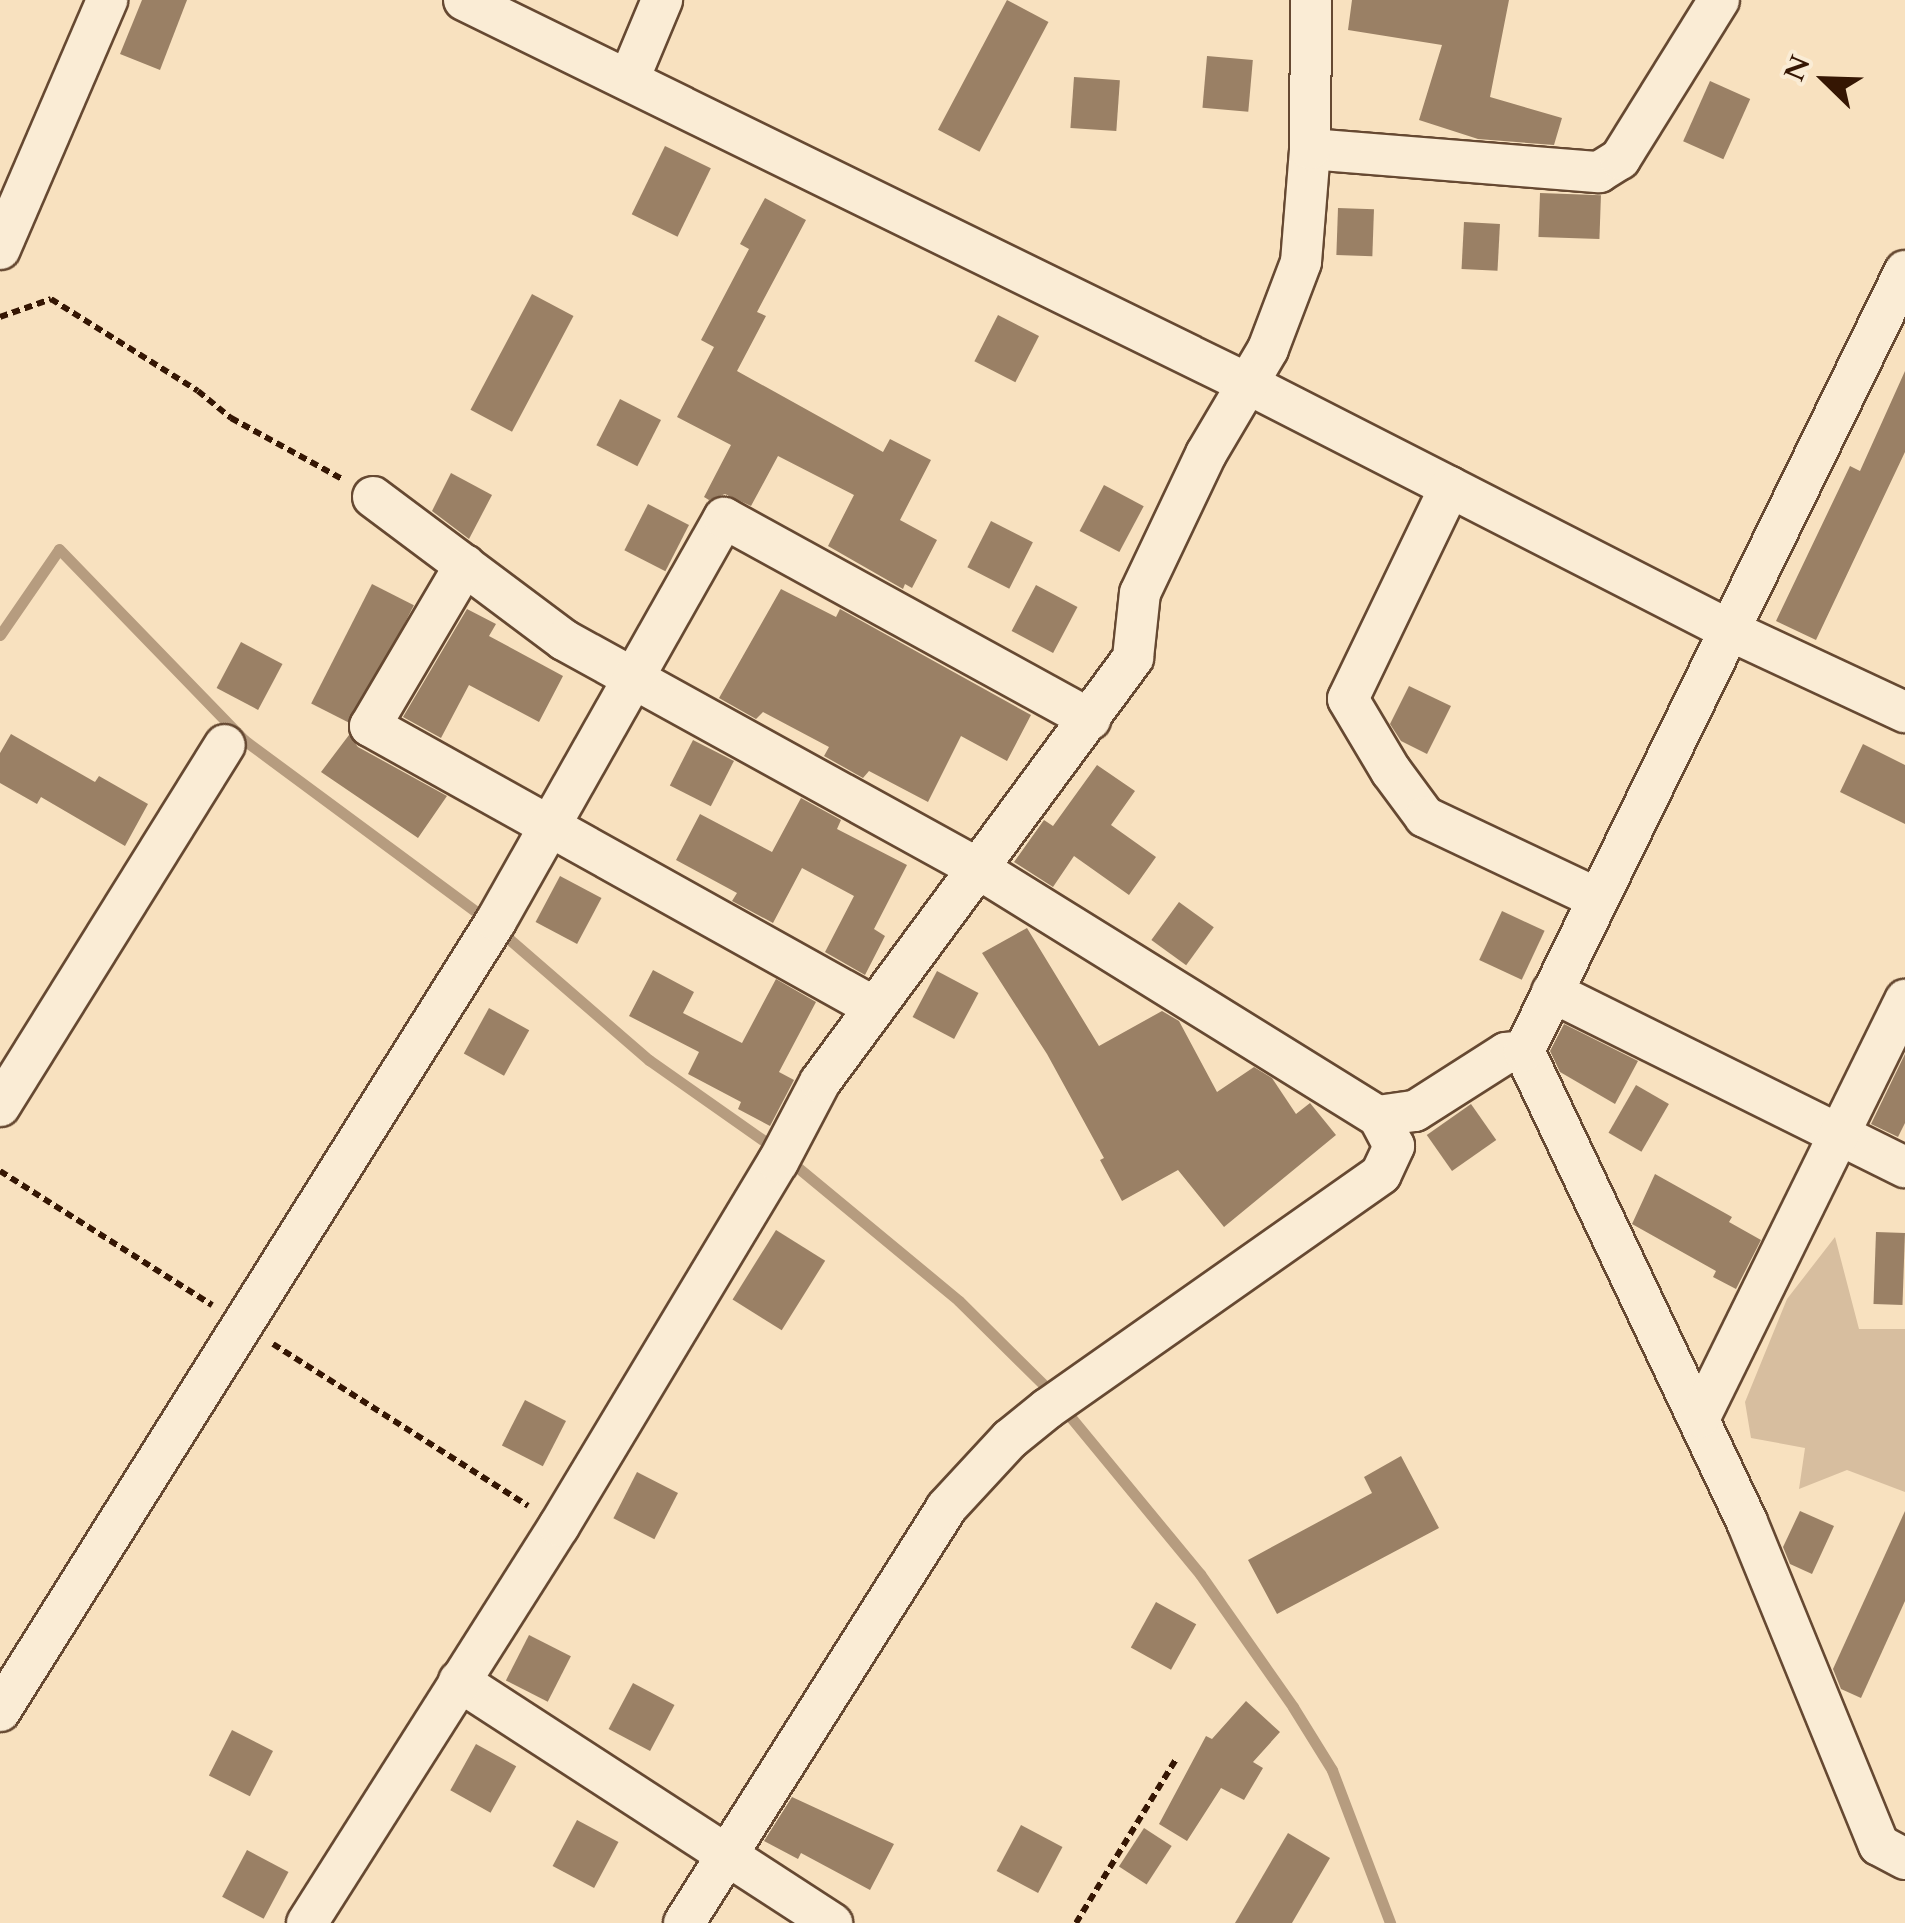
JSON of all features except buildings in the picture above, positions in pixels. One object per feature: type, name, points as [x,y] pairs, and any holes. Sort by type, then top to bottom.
[{"type":"street","points":[[0,249],[107,0]]},
{"type":"street","points":[[464,0],[1246,383],[1731,631],[1905,712]]},
{"type":"street","points":[[629,78],[662,0]]},
{"type":"street","points":[[307,1923],[559,1526],[872,1006],[979,869],[1133,658],[1140,593],[1206,454],[1268,349],[1301,262],[1310,149],[1311,0]]},
{"type":"street","points":[[1310,149],[1599,172],[1620,159],[1718,0]]},
{"type":"street","points":[[1524,1050],[1905,271]]},
{"type":"street","points":[[1450,487],[1348,698],[1391,771],[1425,817],[1596,898]]},
{"type":"street","points":[[374,497],[564,640],[979,869],[1378,1116],[1394,1146],[1381,1174],[1010,1438],[946,1508],[684,1923]]},
{"type":"street","points":[[0,1711],[492,927],[724,518],[1090,719]]},
{"type":"street","points":[[464,565],[370,726],[872,1006]]},
{"type":"street","points":[[0,1106],[225,744]]},
{"type":"street","points":[[1552,992],[1905,1167]]},
{"type":"street","points":[[1700,1417],[1905,1000]]},
{"type":"street","points":[[1378,1116],[1415,1111],[1506,1053],[1524,1050]]},
{"type":"street","points":[[1524,1050],[1700,1417],[1879,1845],[1905,1859]]},
{"type":"street","points":[[459,1681],[832,1923]]},
{"type":"path","points":[[0,317],[51,299],[198,392],[231,418],[374,497]]},
{"type":"path","points":[[0,1172],[559,1526]]},
{"type":"path","points":[[1076,1923],[1176,1759]]},
{"type":"shaded area","points":[[1835,1237],[1859,1329],[1905,1329],[1905,1492],[1847,1470],[1799,1489],[1805,1448],[1751,1438],[1745,1402],[1787,1299]]},
{"type":"waterway","points":[[0,635],[59,549],[244,740],[486,919],[649,1060],[773,1147],[959,1301],[1045,1386],[1200,1574],[1293,1707],[1332,1770],[1390,1923]]}]
